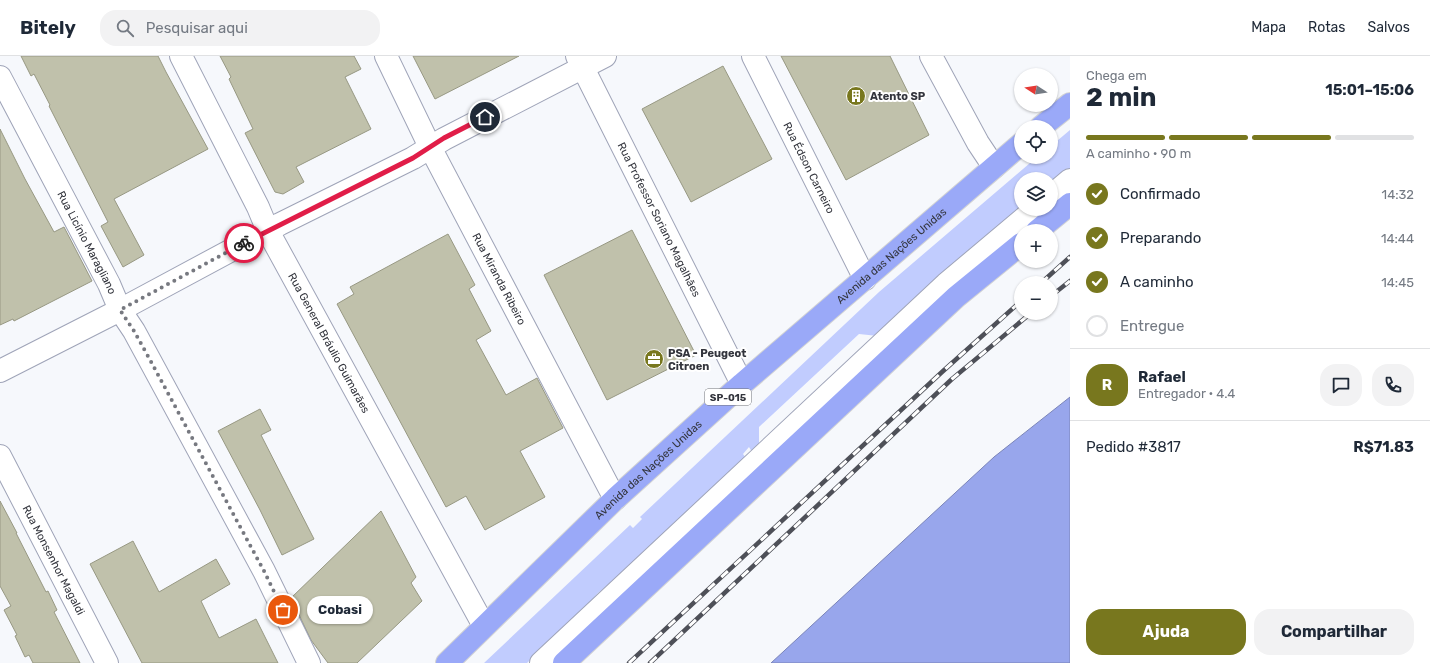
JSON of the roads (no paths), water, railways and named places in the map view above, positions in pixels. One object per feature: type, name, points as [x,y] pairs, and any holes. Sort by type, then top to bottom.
[{"type":"highway","points":[[1051,120],[1070,104]]},
{"type":"highway","name":"Avenida das Nações Unidas","points":[[446,663],[616,500],[742,384],[866,279],[1014,150]]},
{"type":"highway","points":[[1046,224],[1070,204]]},
{"type":"highway","points":[[564,663],[956,297],[1014,250]]},
{"type":"street","name":"Rua General Bráulio Guimarães","points":[[181,56],[258,207],[268,231],[484,626]]},
{"type":"street","name":"Rua Miranda Ribeiro","points":[[386,56],[430,147],[616,500]]},
{"type":"street","points":[[0,371],[120,310],[268,231],[413,158],[444,138],[580,62],[605,56]]},
{"type":"street","name":"Rua Édson Carneiro","points":[[753,56],[866,279]]},
{"type":"street","points":[[931,56],[978,143],[994,167]]},
{"type":"street","name":"Rua Professor Soriano Magalhães","points":[[580,62],[742,384]]},
{"type":"street","name":"Rua Licínio Maragliano","points":[[0,77],[109,284],[120,310],[134,331],[252,550],[309,663]]},
{"type":"street","points":[[1058,190],[1070,180]]},
{"type":"street","points":[[541,663],[946,284],[1027,216]]},
{"type":"street","name":"Rua Monsenhor Magaldi","points":[[0,456],[107,663]]},
{"type":"railway","points":[[1049,276],[1070,257]]},
{"type":"railway","points":[[1058,290],[1070,281]]},
{"type":"railway","points":[[629,663],[942,372],[1014,307]]},
{"type":"railway","points":[[650,663],[952,379],[1023,320]]},
{"type":"place","name":"Atento SP","points":[[856,96]]},
{"type":"place","name":"PSA - Peugeot Citroen","points":[[654,359]]},
{"type":"place","name":"Cobasi","points":[[283,610]]}]
